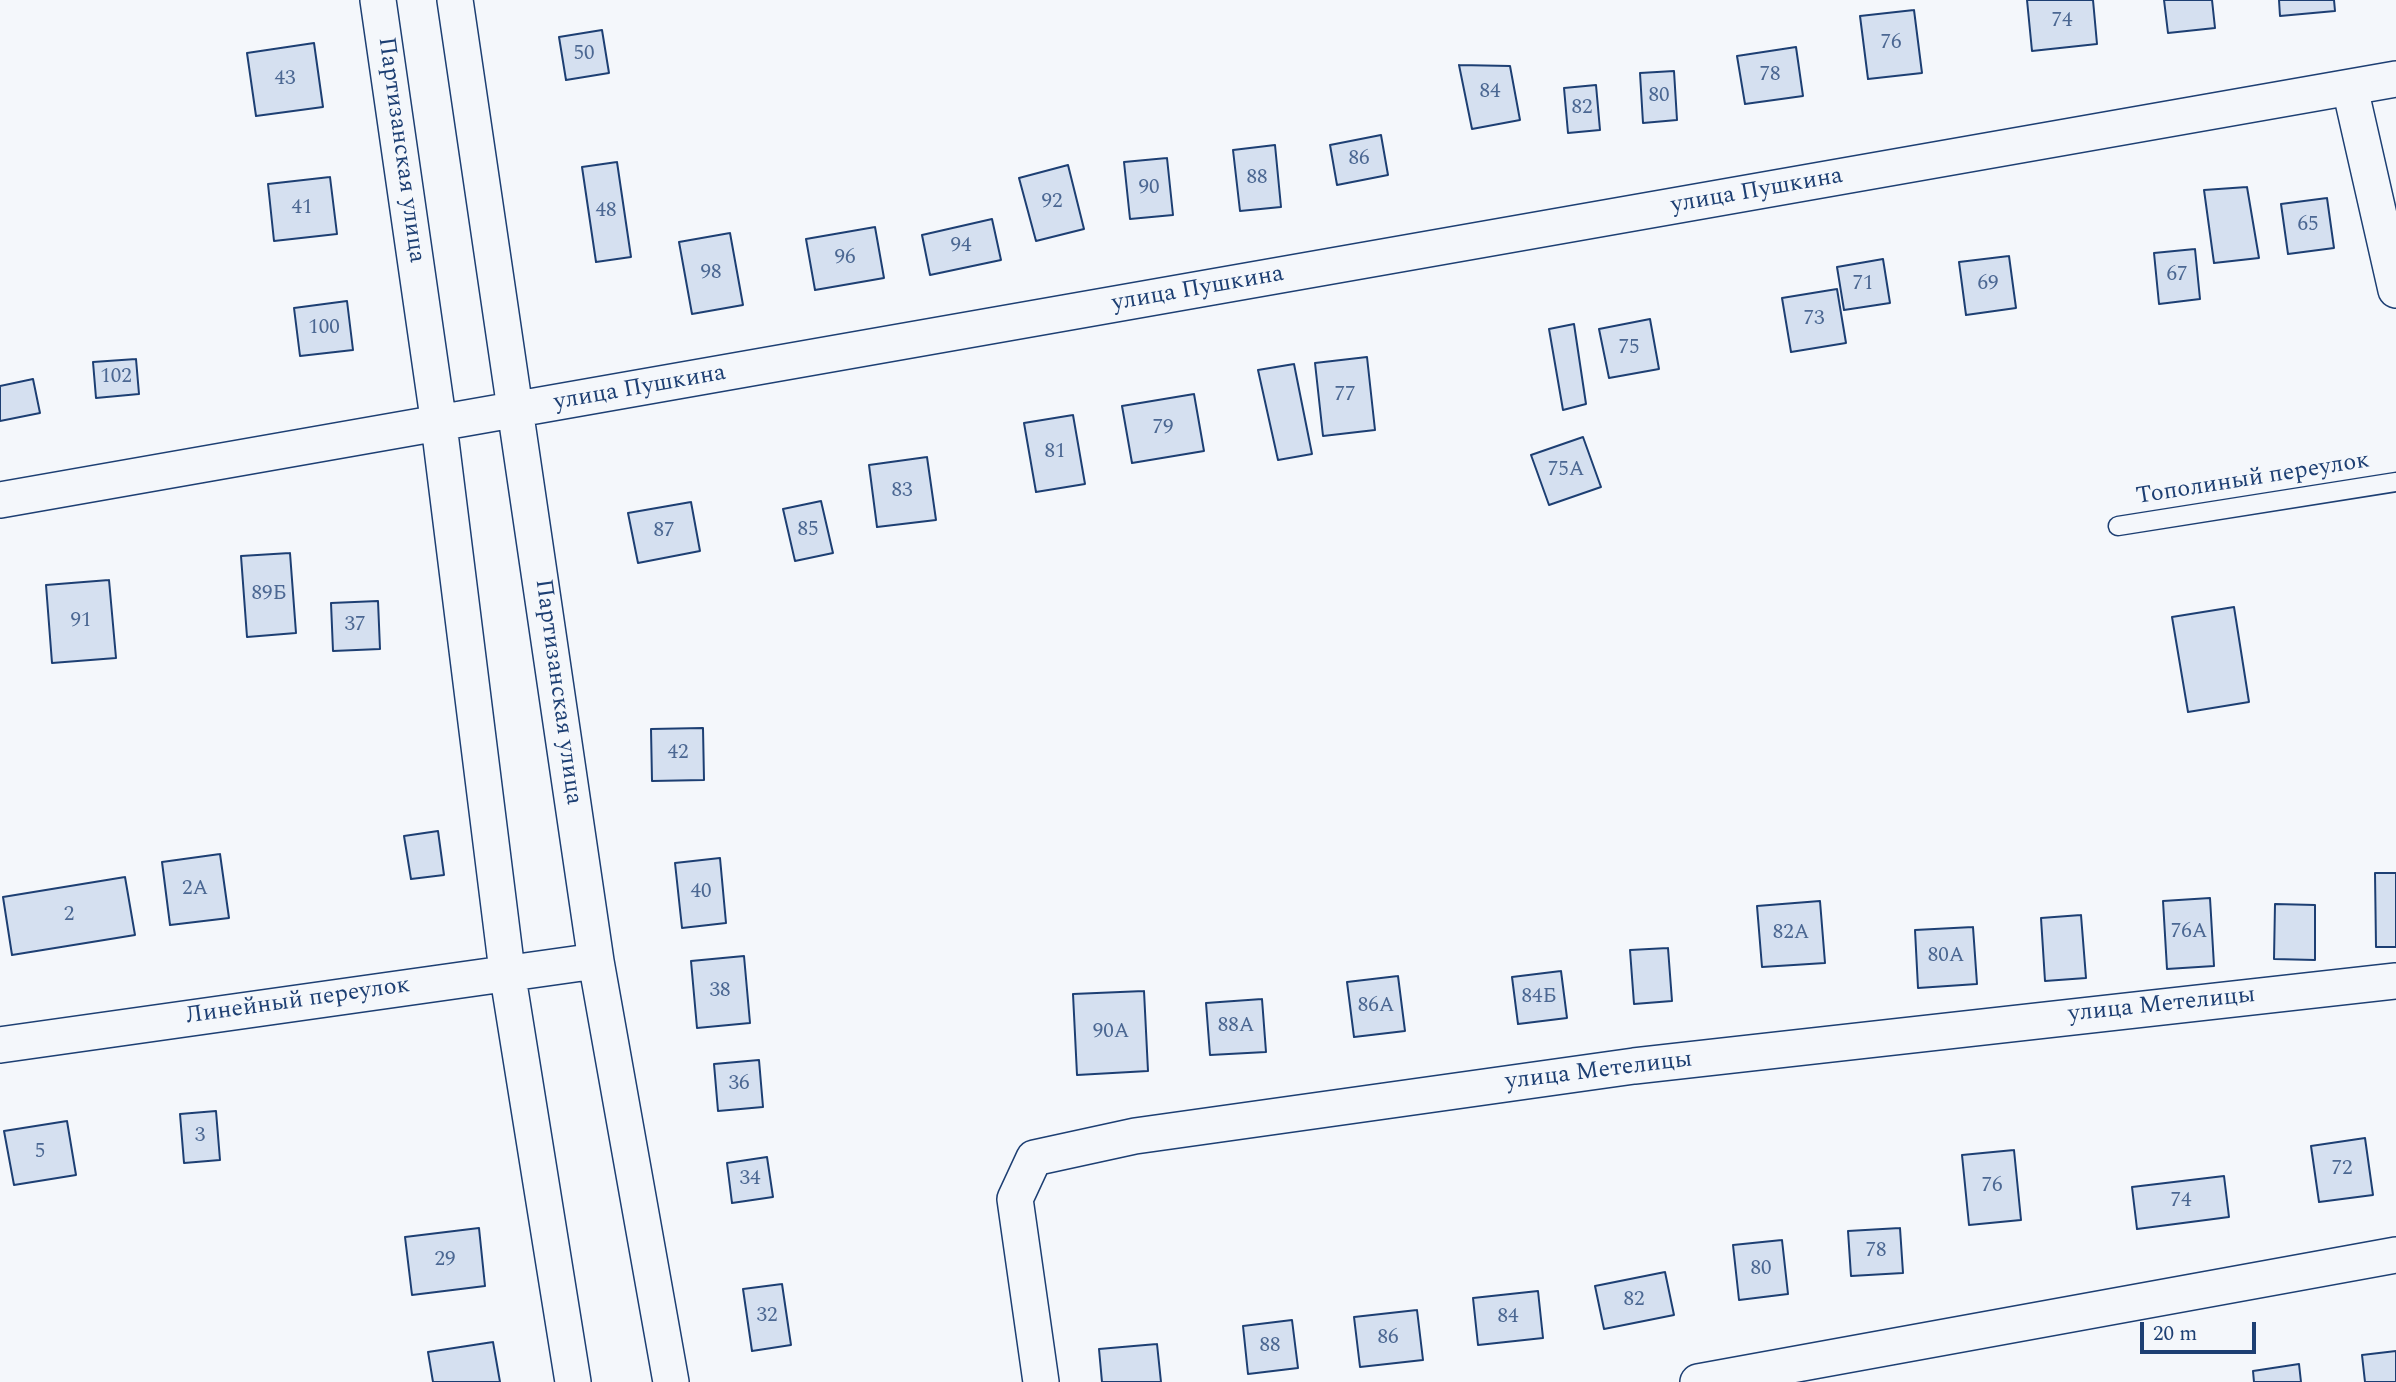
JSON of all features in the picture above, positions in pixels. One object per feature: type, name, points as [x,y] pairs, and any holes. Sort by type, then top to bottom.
[{"type":"street","name":"Партизанская улица","points":[[378,0],[439,425],[507,971],[573,1382]]},
{"type":"street","name":"Партизанская улица","points":[[455,0],[596,961],[671,1382]]},
{"type":"street","name":"улица Пушкина","points":[[0,500],[439,425],[2396,79]]},
{"type":"street","points":[[2350,88],[2396,290]]},
{"type":"street","name":"Линейный переулок","points":[[0,1045],[507,971],[596,961]]},
{"type":"street","name":"улица Метелицы","points":[[1041,1382],[1015,1199],[1034,1158],[1135,1136],[1634,1066],[2396,981]]},
{"type":"street","points":[[1698,1382],[2396,1255]]},
{"type":"lane","name":"Тополиный переулок","points":[[2118,526],[2396,482]]},
{"type":"building","points":[[2027,0],[2093,0],[2097,44],[2032,51]]},
{"type":"building","points":[[2164,0],[2212,0],[2215,28],[2168,33]]},
{"type":"building","points":[[2279,0],[2334,0],[2335,11],[2280,16]]},
{"type":"building","points":[[1914,10],[1922,73],[1868,79],[1860,16]]},
{"type":"building","points":[[602,30],[609,73],[566,80],[559,37]]},
{"type":"building","points":[[314,43],[323,107],[256,116],[247,53]]},
{"type":"building","points":[[1796,47],[1803,96],[1745,104],[1737,56]]},
{"type":"building","points":[[1459,65],[1510,66],[1520,120],[1472,129]]},
{"type":"building","points":[[1674,71],[1677,120],[1643,123],[1640,73]]},
{"type":"building","points":[[1596,85],[1600,130],[1568,133],[1564,88]]},
{"type":"building","points":[[1381,135],[1388,175],[1337,185],[1330,145]]},
{"type":"building","points":[[1275,145],[1281,207],[1240,211],[1233,150]]},
{"type":"building","points":[[1167,158],[1173,215],[1130,219],[1124,162]]},
{"type":"building","points":[[617,162],[631,257],[596,262],[582,167]]},
{"type":"building","points":[[1068,165],[1084,229],[1036,241],[1019,178]]},
{"type":"building","points":[[330,177],[337,234],[274,241],[268,184]]},
{"type":"building","points":[[2247,187],[2259,258],[2214,263],[2204,190]]},
{"type":"building","points":[[2327,198],[2334,248],[2288,254],[2281,204]]},
{"type":"building","points":[[992,219],[1001,260],[930,275],[922,235]]},
{"type":"building","points":[[875,227],[884,278],[815,290],[806,239]]},
{"type":"building","points":[[730,233],[743,305],[692,314],[679,242]]},
{"type":"building","points":[[2195,249],[2200,299],[2159,304],[2154,253]]},
{"type":"building","points":[[2009,256],[2016,308],[1966,315],[1959,262]]},
{"type":"building","points":[[1883,259],[1890,303],[1844,310],[1837,267]]},
{"type":"building","points":[[1837,289],[1846,343],[1791,352],[1782,298]]},
{"type":"building","points":[[347,301],[353,350],[300,356],[294,308]]},
{"type":"building","points":[[1650,319],[1659,369],[1609,378],[1599,329]]},
{"type":"building","points":[[1574,324],[1586,404],[1563,410],[1549,329]]},
{"type":"building","points":[[1367,357],[1375,430],[1323,436],[1315,363]]},
{"type":"building","points":[[136,359],[139,394],[96,398],[93,362]]},
{"type":"building","points":[[1294,364],[1312,454],[1278,460],[1258,370]]},
{"type":"building","points":[[33,379],[40,413],[0,421],[0,386]]},
{"type":"building","points":[[1194,394],[1204,451],[1132,463],[1122,406]]},
{"type":"building","points":[[1073,415],[1085,484],[1036,492],[1024,423]]},
{"type":"building","points":[[1583,437],[1601,487],[1549,505],[1531,455]]},
{"type":"building","points":[[927,457],[936,520],[877,527],[869,465]]},
{"type":"building","points":[[821,501],[833,553],[795,561],[783,509]]},
{"type":"building","points":[[691,502],[700,551],[638,563],[628,513]]},
{"type":"building","points":[[290,553],[296,633],[247,637],[241,556]]},
{"type":"building","points":[[109,580],[116,658],[52,663],[46,585]]},
{"type":"building","points":[[378,601],[380,649],[333,651],[331,603]]},
{"type":"building","points":[[2234,607],[2249,702],[2188,712],[2172,617]]},
{"type":"building","points":[[703,728],[704,780],[652,781],[651,729]]},
{"type":"building","points":[[438,831],[444,875],[411,879],[404,836]]},
{"type":"building","points":[[220,854],[229,918],[170,925],[162,862]]},
{"type":"building","points":[[720,858],[726,923],[682,928],[675,863]]},
{"type":"building","points":[[2375,873],[2396,873],[2396,947],[2376,947]]},
{"type":"building","points":[[125,877],[135,935],[12,955],[3,897]]},
{"type":"building","points":[[2210,898],[2214,966],[2167,969],[2163,901]]},
{"type":"building","points":[[1820,901],[1825,963],[1762,967],[1757,906]]},
{"type":"building","points":[[2275,904],[2315,905],[2315,960],[2274,959]]},
{"type":"building","points":[[2081,915],[2086,978],[2045,981],[2041,918]]},
{"type":"building","points":[[1973,927],[1977,984],[1918,988],[1915,930]]},
{"type":"building","points":[[1668,948],[1672,1001],[1634,1004],[1630,950]]},
{"type":"building","points":[[744,956],[750,1023],[697,1028],[691,961]]},
{"type":"building","points":[[1561,971],[1567,1018],[1518,1024],[1512,977]]},
{"type":"building","points":[[1398,976],[1405,1031],[1354,1037],[1347,982]]},
{"type":"building","points":[[1144,991],[1148,1071],[1077,1075],[1073,994]]},
{"type":"building","points":[[1262,999],[1266,1052],[1210,1055],[1206,1003]]},
{"type":"building","points":[[759,1060],[763,1107],[718,1111],[714,1064]]},
{"type":"building","points":[[216,1111],[220,1160],[184,1163],[180,1114]]},
{"type":"building","points":[[67,1121],[76,1175],[14,1185],[4,1131]]},
{"type":"building","points":[[2365,1138],[2373,1195],[2319,1202],[2311,1146]]},
{"type":"building","points":[[2014,1150],[2021,1220],[1969,1225],[1962,1155]]},
{"type":"building","points":[[767,1157],[773,1197],[732,1203],[727,1163]]},
{"type":"building","points":[[2224,1176],[2229,1217],[2137,1229],[2132,1187]]},
{"type":"building","points":[[479,1228],[485,1286],[412,1295],[405,1237]]},
{"type":"building","points":[[1900,1228],[1903,1273],[1851,1276],[1848,1231]]},
{"type":"building","points":[[1782,1240],[1788,1294],[1739,1300],[1733,1245]]},
{"type":"building","points":[[1665,1272],[1674,1315],[1604,1329],[1595,1286]]},
{"type":"building","points":[[782,1284],[791,1345],[752,1351],[743,1289]]},
{"type":"building","points":[[1538,1291],[1543,1338],[1478,1345],[1473,1298]]},
{"type":"building","points":[[1417,1310],[1423,1360],[1360,1367],[1354,1317]]},
{"type":"building","points":[[1292,1320],[1298,1368],[1248,1374],[1243,1326]]},
{"type":"building","points":[[493,1342],[500,1382],[433,1382],[428,1352]]},
{"type":"building","points":[[1157,1344],[1161,1382],[1102,1382],[1099,1349]]},
{"type":"building","points":[[2396,1351],[2396,1382],[2365,1382],[2362,1355]]},
{"type":"building","points":[[2299,1364],[2301,1382],[2254,1382],[2253,1371]]}]
